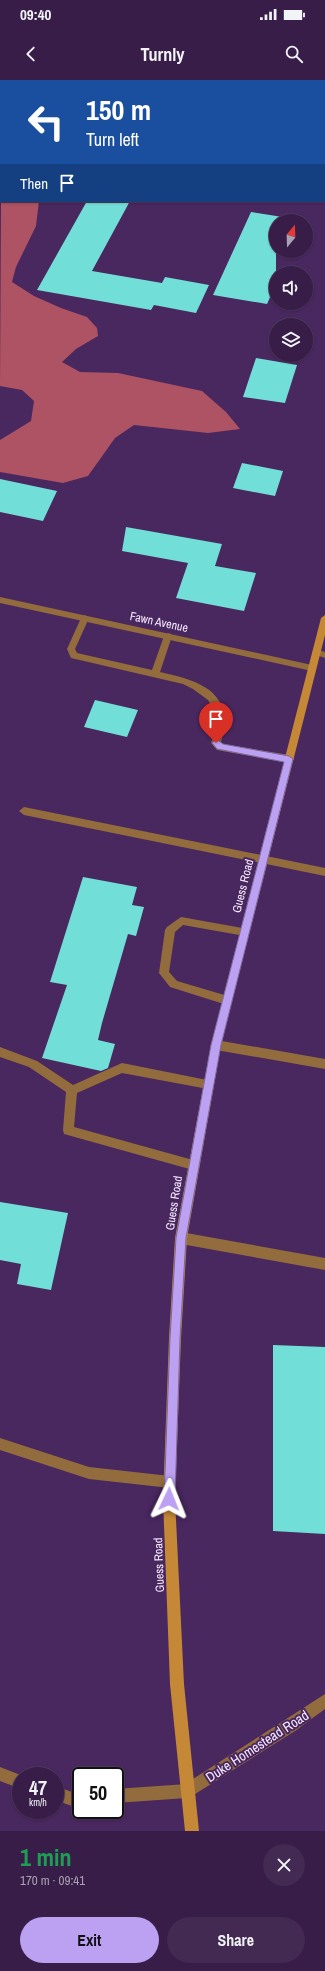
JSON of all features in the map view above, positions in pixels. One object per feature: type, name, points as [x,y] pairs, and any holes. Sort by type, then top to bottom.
[{"type":"main road","name":"Guess Road","points":[[192,1831],[177,1684],[170,1482],[175,1338],[181,1238],[193,1165],[216,1045],[312,668],[321,653],[325,618]]},
{"type":"street","name":"Fawn Avenue","points":[[0,600],[312,668]]},
{"type":"street","points":[[85,618],[71,649],[74,656],[185,681],[201,689],[218,705],[222,727],[216,743],[220,747],[289,759]]},
{"type":"street","points":[[155,674],[168,636]]},
{"type":"street","points":[[24,811],[264,858],[325,872]]},
{"type":"street","points":[[227,1000],[174,984],[164,973],[170,930],[181,920],[245,932]]},
{"type":"street","points":[[216,1045],[325,1064]]},
{"type":"street","points":[[0,1052],[33,1064],[72,1090]]},
{"type":"street","points":[[72,1090],[122,1068],[208,1084]]},
{"type":"street","points":[[72,1090],[68,1130],[193,1165]]},
{"type":"street","points":[[181,1238],[325,1264]]},
{"type":"street","points":[[0,1444],[89,1473],[170,1482]]},
{"type":"street","name":"Duke Homestead Road","points":[[187,1791],[290,1726],[325,1700]]},
{"type":"street","points":[[0,1774],[12,1779]]},
{"type":"street","points":[[124,1795],[187,1791]]},
{"type":"shaded area","points":[[1,202],[39,202],[36,226],[16,267],[12,282],[34,296],[61,308],[87,317],[97,328],[98,336],[76,349],[62,362],[80,372],[118,373],[202,391],[226,412],[240,429],[208,433],[134,425],[115,438],[88,476],[63,483],[0,472],[0,440],[31,421],[34,401],[22,390],[0,386]]},
{"type":"building","points":[[86,202],[129,202],[92,271],[162,283],[165,277],[209,285],[196,313],[154,305],[151,310],[37,290]]},
{"type":"building","points":[[251,212],[269,215],[269,258],[276,258],[276,266],[269,266],[269,300],[267,304],[213,295]]},
{"type":"building","points":[[256,358],[269,360],[269,362],[297,365],[285,403],[243,397]]},
{"type":"building","points":[[242,463],[283,471],[275,496],[233,488]]},
{"type":"building","points":[[0,479],[57,491],[43,521],[0,512]]},
{"type":"building","points":[[126,527],[222,544],[215,566],[256,573],[244,611],[176,598],[188,563],[122,551]]},
{"type":"building","points":[[95,700],[138,710],[127,737],[84,727]]},
{"type":"building","points":[[83,877],[137,887],[132,905],[144,907],[136,936],[128,934],[102,1023],[98,1040],[115,1044],[108,1068],[101,1071],[42,1058],[67,985],[50,982]]},
{"type":"building","points":[[0,1202],[68,1213],[51,1290],[17,1284],[21,1264],[0,1260]]},
{"type":"building","points":[[273,1345],[325,1347],[325,1534],[273,1531]]},
{"type":"route","points":[[169,1499],[175,1338],[181,1238],[193,1165],[216,1045],[289,759],[220,747],[216,743]]}]
